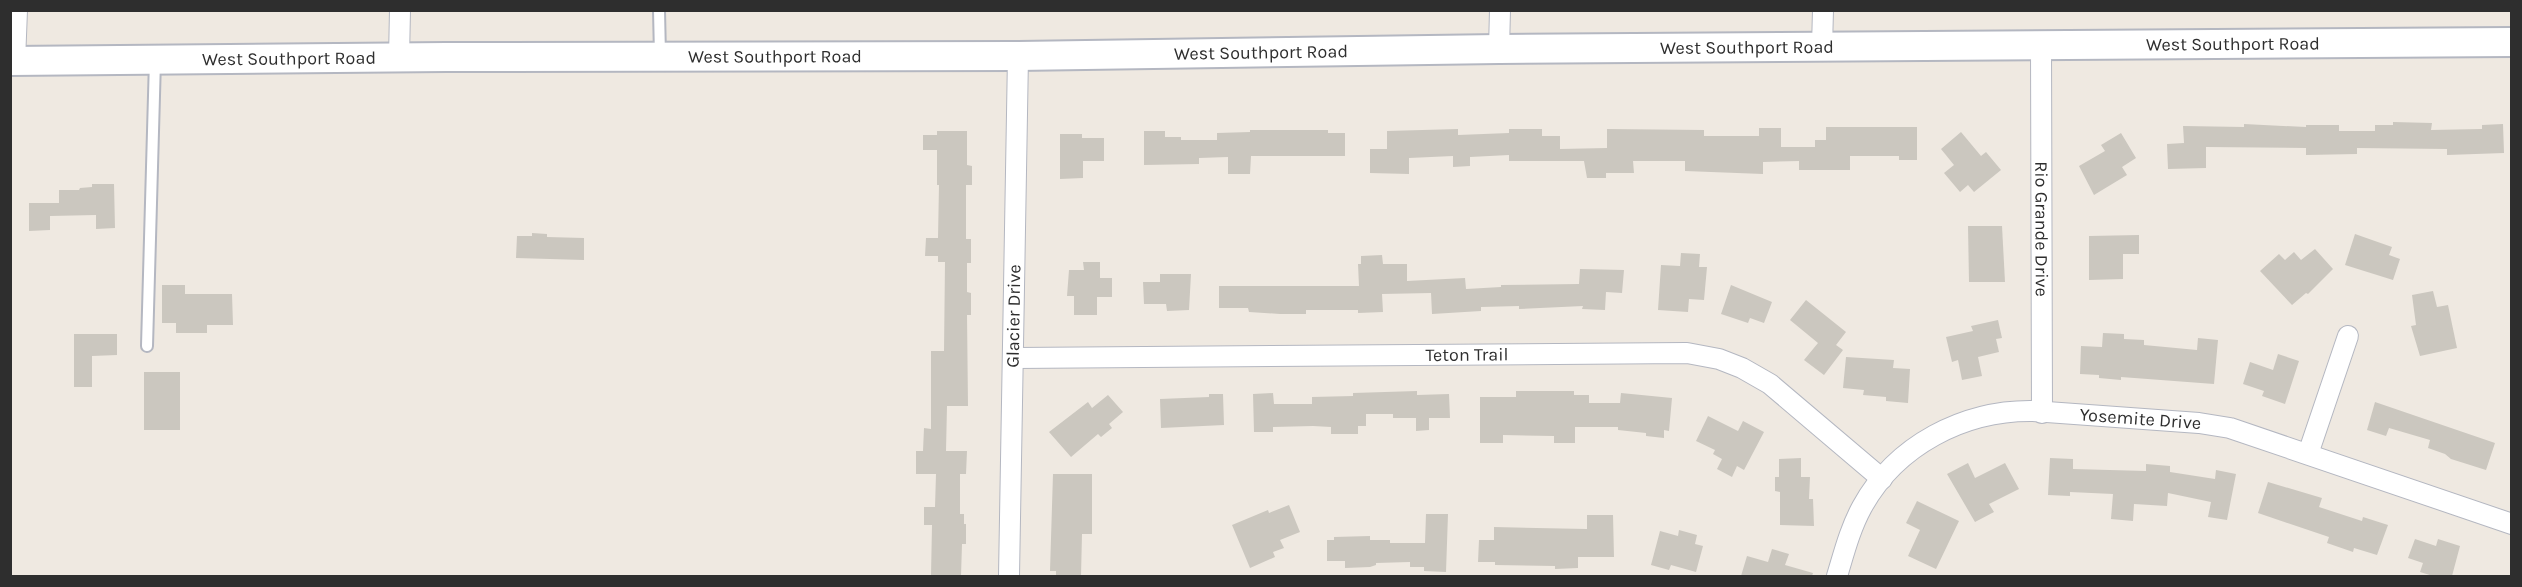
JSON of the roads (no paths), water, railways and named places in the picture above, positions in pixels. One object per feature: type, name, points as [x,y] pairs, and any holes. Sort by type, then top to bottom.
[{"type":"main road","name":"West Southport Road","points":[[13,61],[1018,56],[1499,49],[2511,42]]},
{"type":"street","points":[[13,61],[17,10]]},
{"type":"street","points":[[399,58],[400,10]]},
{"type":"street","points":[[1499,49],[1500,10]]},
{"type":"street","points":[[1822,47],[1823,10]]},
{"type":"street","name":"Rio Grande Drive","points":[[2041,45],[2042,413]]},
{"type":"street","name":"Glacier Drive","points":[[1009,576],[1018,56]]},
{"type":"street","points":[[2308,454],[2348,336]]},
{"type":"street","name":"Teton Trail","points":[[1013,358],[1687,353],[1719,359],[1742,368],[1770,384],[1881,479]]},
{"type":"street","name":"Yosemite Drive","points":[[1837,576],[1860,510],[1881,479],[1899,460],[1926,440],[1964,421],[2010,412],[2215,425],[2308,454],[2511,524]]},
{"type":"lane","points":[[659,10],[660,56]]},
{"type":"lane","points":[[147,346],[155,60]]}]
